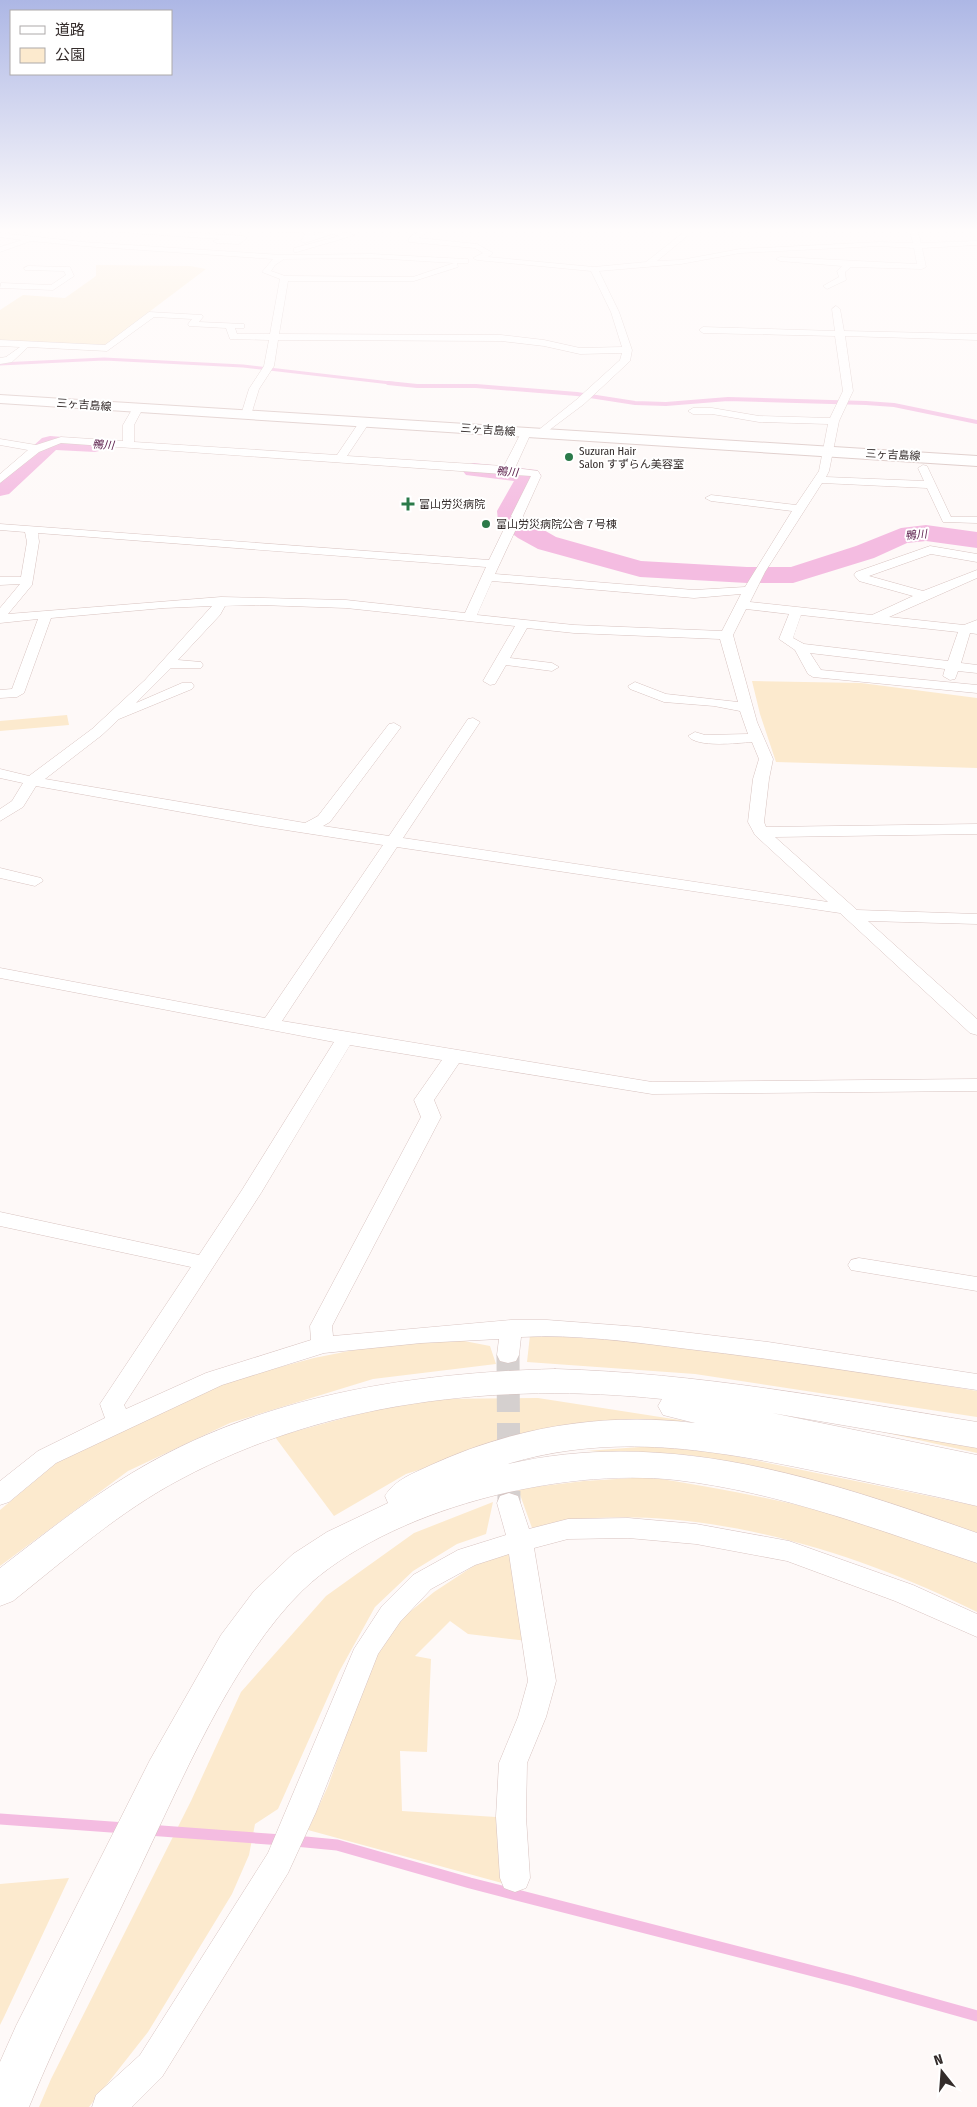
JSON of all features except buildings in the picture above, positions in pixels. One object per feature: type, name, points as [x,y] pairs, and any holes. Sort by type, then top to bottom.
[{"type":"highway","points":[[0,1590],[57,1544],[123,1496],[168,1469],[264,1426],[312,1411],[413,1389],[464,1384],[566,1382],[664,1387],[977,1435]]},
{"type":"highway","points":[[464,1384],[561,1390],[665,1404],[977,1468]]},
{"type":"highway","points":[[5,2107],[32,2039],[178,1746],[232,1651],[261,1611],[293,1575],[331,1543],[370,1516],[417,1488],[460,1467],[502,1453],[545,1442],[588,1435],[636,1432],[728,1440],[977,1492]]},
{"type":"highway","points":[[293,1575],[334,1548],[376,1524],[425,1503],[504,1477],[556,1468],[602,1464],[645,1464],[740,1477],[852,1506],[977,1548]]},
{"type":"main road","name":"三ヶ吉島線","points":[[0,399],[977,461]]},
{"type":"street","points":[[0,343],[107,348],[136,326]]},
{"type":"street","points":[[229,326],[233,337],[271,330],[501,338],[544,343],[580,351],[627,350]]},
{"type":"street","points":[[246,415],[254,389],[269,366],[272,326]]},
{"type":"street","points":[[508,470],[533,433],[614,372],[625,361],[627,350],[620,326]]},
{"type":"street","points":[[839,326],[848,391],[834,421],[824,471],[741,605],[726,635],[746,708],[766,759],[756,822],[761,832],[977,1029]]},
{"type":"street","points":[[703,330],[977,337]]},
{"type":"street","points":[[0,361],[9,360],[24,348]]},
{"type":"street","points":[[129,444],[126,432],[130,420],[138,408]]},
{"type":"street","points":[[693,411],[712,411],[752,418],[834,421]]},
{"type":"street","points":[[341,457],[364,423]]},
{"type":"street","points":[[2,477],[36,448],[47,442],[61,440],[341,457],[534,473],[536,476],[517,516],[520,521],[511,527],[469,618]]},
{"type":"street","points":[[0,442],[36,448]]},
{"type":"street","points":[[923,468],[947,520],[977,520]]},
{"type":"street","points":[[818,480],[932,485]]},
{"type":"street","points":[[711,498],[800,509]]},
{"type":"street","points":[[0,527],[493,564]]},
{"type":"street","points":[[0,617],[18,596],[27,580],[33,542],[32,532],[28,529]]},
{"type":"street","points":[[924,594],[863,578],[860,575],[930,550],[977,558]]},
{"type":"street","points":[[874,619],[924,594],[977,574]]},
{"type":"street","points":[[487,577],[694,594],[750,590]]},
{"type":"street","points":[[0,581],[27,580]]},
{"type":"street","points":[[0,617],[221,601],[346,604],[523,624],[631,633],[726,635]]},
{"type":"street","points":[[0,816],[18,804],[32,781],[112,718],[167,664],[215,612],[221,601]]},
{"type":"street","points":[[741,605],[973,627],[952,666],[948,685]]},
{"type":"street","points":[[796,611],[786,639],[800,648],[977,669]]},
{"type":"street","points":[[0,694],[17,693],[46,615]]},
{"type":"street","points":[[490,681],[523,624]]},
{"type":"street","points":[[800,648],[813,671],[818,674],[977,689]]},
{"type":"street","points":[[502,660],[552,667]]},
{"type":"street","points":[[167,664],[196,665]]},
{"type":"street","points":[[112,718],[151,704],[187,686]]},
{"type":"street","points":[[635,686],[664,698],[714,702],[746,708]]},
{"type":"street","points":[[270,1025],[473,722]]},
{"type":"street","points":[[308,828],[324,819],[394,727]]},
{"type":"street","points":[[695,736],[703,739],[757,738]]},
{"type":"street","points":[[0,773],[32,781],[308,828],[847,911],[977,919]]},
{"type":"street","points":[[761,832],[977,829]]},
{"type":"street","points":[[0,873],[35,881]]},
{"type":"street","points":[[0,973],[345,1039],[652,1088],[977,1085]]},
{"type":"street","points":[[119,1423],[112,1404],[251,1193],[345,1039]]},
{"type":"street","points":[[323,1345],[321,1326],[431,1117],[424,1100],[454,1056]]},
{"type":"street","points":[[0,1219],[204,1263]]},
{"type":"street","points":[[859,1265],[977,1284]]},
{"type":"street","points":[[508,1355],[511,1328]]},
{"type":"street","points":[[0,1495],[47,1457],[119,1423],[214,1379],[323,1345],[511,1328],[547,1328],[640,1335],[768,1350],[977,1382]]},
{"type":"street","points":[[509,1503],[520,1541],[542,1681],[532,1717],[513,1764],[511,1817],[514,1878]]},
{"type":"street","points":[[108,2107],[151,2066],[278,1862],[301,1812],[367,1648],[390,1614],[422,1582],[467,1557],[568,1529],[628,1528],[696,1534],[780,1549],[904,1593],[977,1626]]},
{"type":"green space","points":[[0,326],[130,326],[104,346],[0,342]]},
{"type":"green space","points":[[752,681],[861,683],[977,698],[977,768],[776,762],[760,714]]},
{"type":"green space","points":[[67,715],[69,725],[0,731],[0,721]]},
{"type":"green space","points":[[530,1335],[651,1342],[841,1368],[977,1391],[977,1417],[695,1374],[527,1362]]},
{"type":"green space","points":[[459,1340],[490,1346],[496,1364],[373,1379],[230,1423],[128,1471],[0,1566],[0,1510],[68,1453],[206,1390],[247,1376],[314,1358],[369,1347]]},
{"type":"green space","points":[[538,1398],[686,1421],[575,1426],[469,1454],[406,1474],[334,1516],[275,1437],[370,1411],[438,1399]]},
{"type":"green space","points":[[878,1431],[977,1445],[977,1453]]},
{"type":"green space","points":[[653,1446],[720,1453],[977,1506],[977,1533],[852,1491],[774,1472],[690,1455],[586,1451]]},
{"type":"green space","points":[[649,1477],[775,1500],[857,1520],[937,1547],[977,1563],[977,1612],[888,1572],[840,1555],[792,1541],[743,1530],[693,1522],[644,1518],[595,1518],[532,1528],[518,1489],[584,1481]]},
{"type":"green space","points":[[493,1502],[486,1534],[457,1544],[413,1571],[375,1607],[339,1672],[278,1809],[255,1824],[249,1855],[232,1894],[148,2032],[89,2107],[39,2107],[51,2079],[191,1801],[241,1692],[326,1596],[414,1533]]},
{"type":"green space","points":[[509,1554],[528,1641],[468,1634],[450,1621],[415,1656],[431,1659],[427,1752],[400,1751],[402,1811],[496,1817],[502,1883],[308,1830],[328,1786],[377,1649],[401,1619],[434,1592],[475,1565]]},
{"type":"green space","points":[[69,1878],[4,2017],[0,2025],[0,1884]]},
{"type":"waterway","points":[[0,364],[104,359],[243,366],[399,384]]},
{"type":"waterway","points":[[388,383],[417,386],[476,386],[577,394],[635,403],[666,404],[728,399],[866,403],[894,405],[977,422]]},
{"type":"waterway","name":"鴨川","points":[[0,489],[50,443],[95,445]]},
{"type":"waterway","name":"鴨川","points":[[474,470],[529,475],[510,511],[511,521],[527,533],[547,543],[640,569],[747,575],[793,575],[865,552],[901,536],[926,533],[977,540]]},
{"type":"waterway","points":[[0,1819],[125,1828]]},
{"type":"waterway","points":[[148,1830],[282,1840]]},
{"type":"waterway","points":[[295,1841],[337,1845],[470,1883],[852,1981],[977,2016]]},
{"type":"tunnel","points":[[508,1355],[509,1503]]},
{"type":"place","name":"Suzuran Hair Salon すずらん美容室","points":[[569,457]]},
{"type":"place","name":"富山労災病院","points":[[408,504]]},
{"type":"place","name":"富山労災病院公舎７号棟","points":[[486,524]]}]
